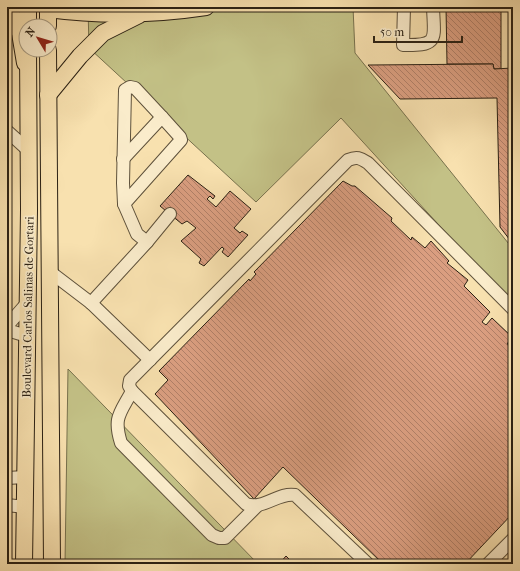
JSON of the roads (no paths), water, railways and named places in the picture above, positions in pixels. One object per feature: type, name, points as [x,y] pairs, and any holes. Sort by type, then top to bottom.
[{"type":"main road","points":[[9,7],[20,33],[28,82]]},
{"type":"main road","points":[[28,7],[28,18]]},
{"type":"main road","points":[[46,18],[43,8],[71,12],[141,14],[206,7]]},
{"type":"main road","points":[[48,95],[80,56],[103,33],[141,14]]},
{"type":"main road","name":"Boulevard Carlos Salinas de Gortari","points":[[24,564],[28,302],[28,58]]},
{"type":"main road","name":"Boulevard Carlos Salinas de Gortari","points":[[48,58],[52,564]]},
{"type":"street","points":[[404,7],[403,45],[424,45],[430,42],[434,36],[433,7]]},
{"type":"street","points":[[124,204],[181,140],[179,135],[135,88],[130,87],[126,89],[124,95],[124,204],[137,234],[147,242]]},
{"type":"street","points":[[123,159],[162,117]]},
{"type":"street","points":[[7,130],[28,150]]},
{"type":"street","points":[[257,506],[246,504],[241,500],[132,391],[129,386],[130,380],[348,160],[360,158],[368,163],[513,309]]},
{"type":"street","points":[[91,303],[147,242],[170,214]]},
{"type":"street","points":[[49,271],[91,303],[150,360]]},
{"type":"street","points":[[7,326],[28,302]]},
{"type":"street","points":[[7,330],[27,336]]},
{"type":"street","points":[[132,391],[117,420],[118,431],[122,443],[212,535],[219,538],[225,538],[257,506],[286,495],[295,495],[368,564]]},
{"type":"street","points":[[7,478],[25,477]]},
{"type":"street","points":[[7,505],[25,507]]},
{"type":"street","points":[[488,564],[513,539]]}]
